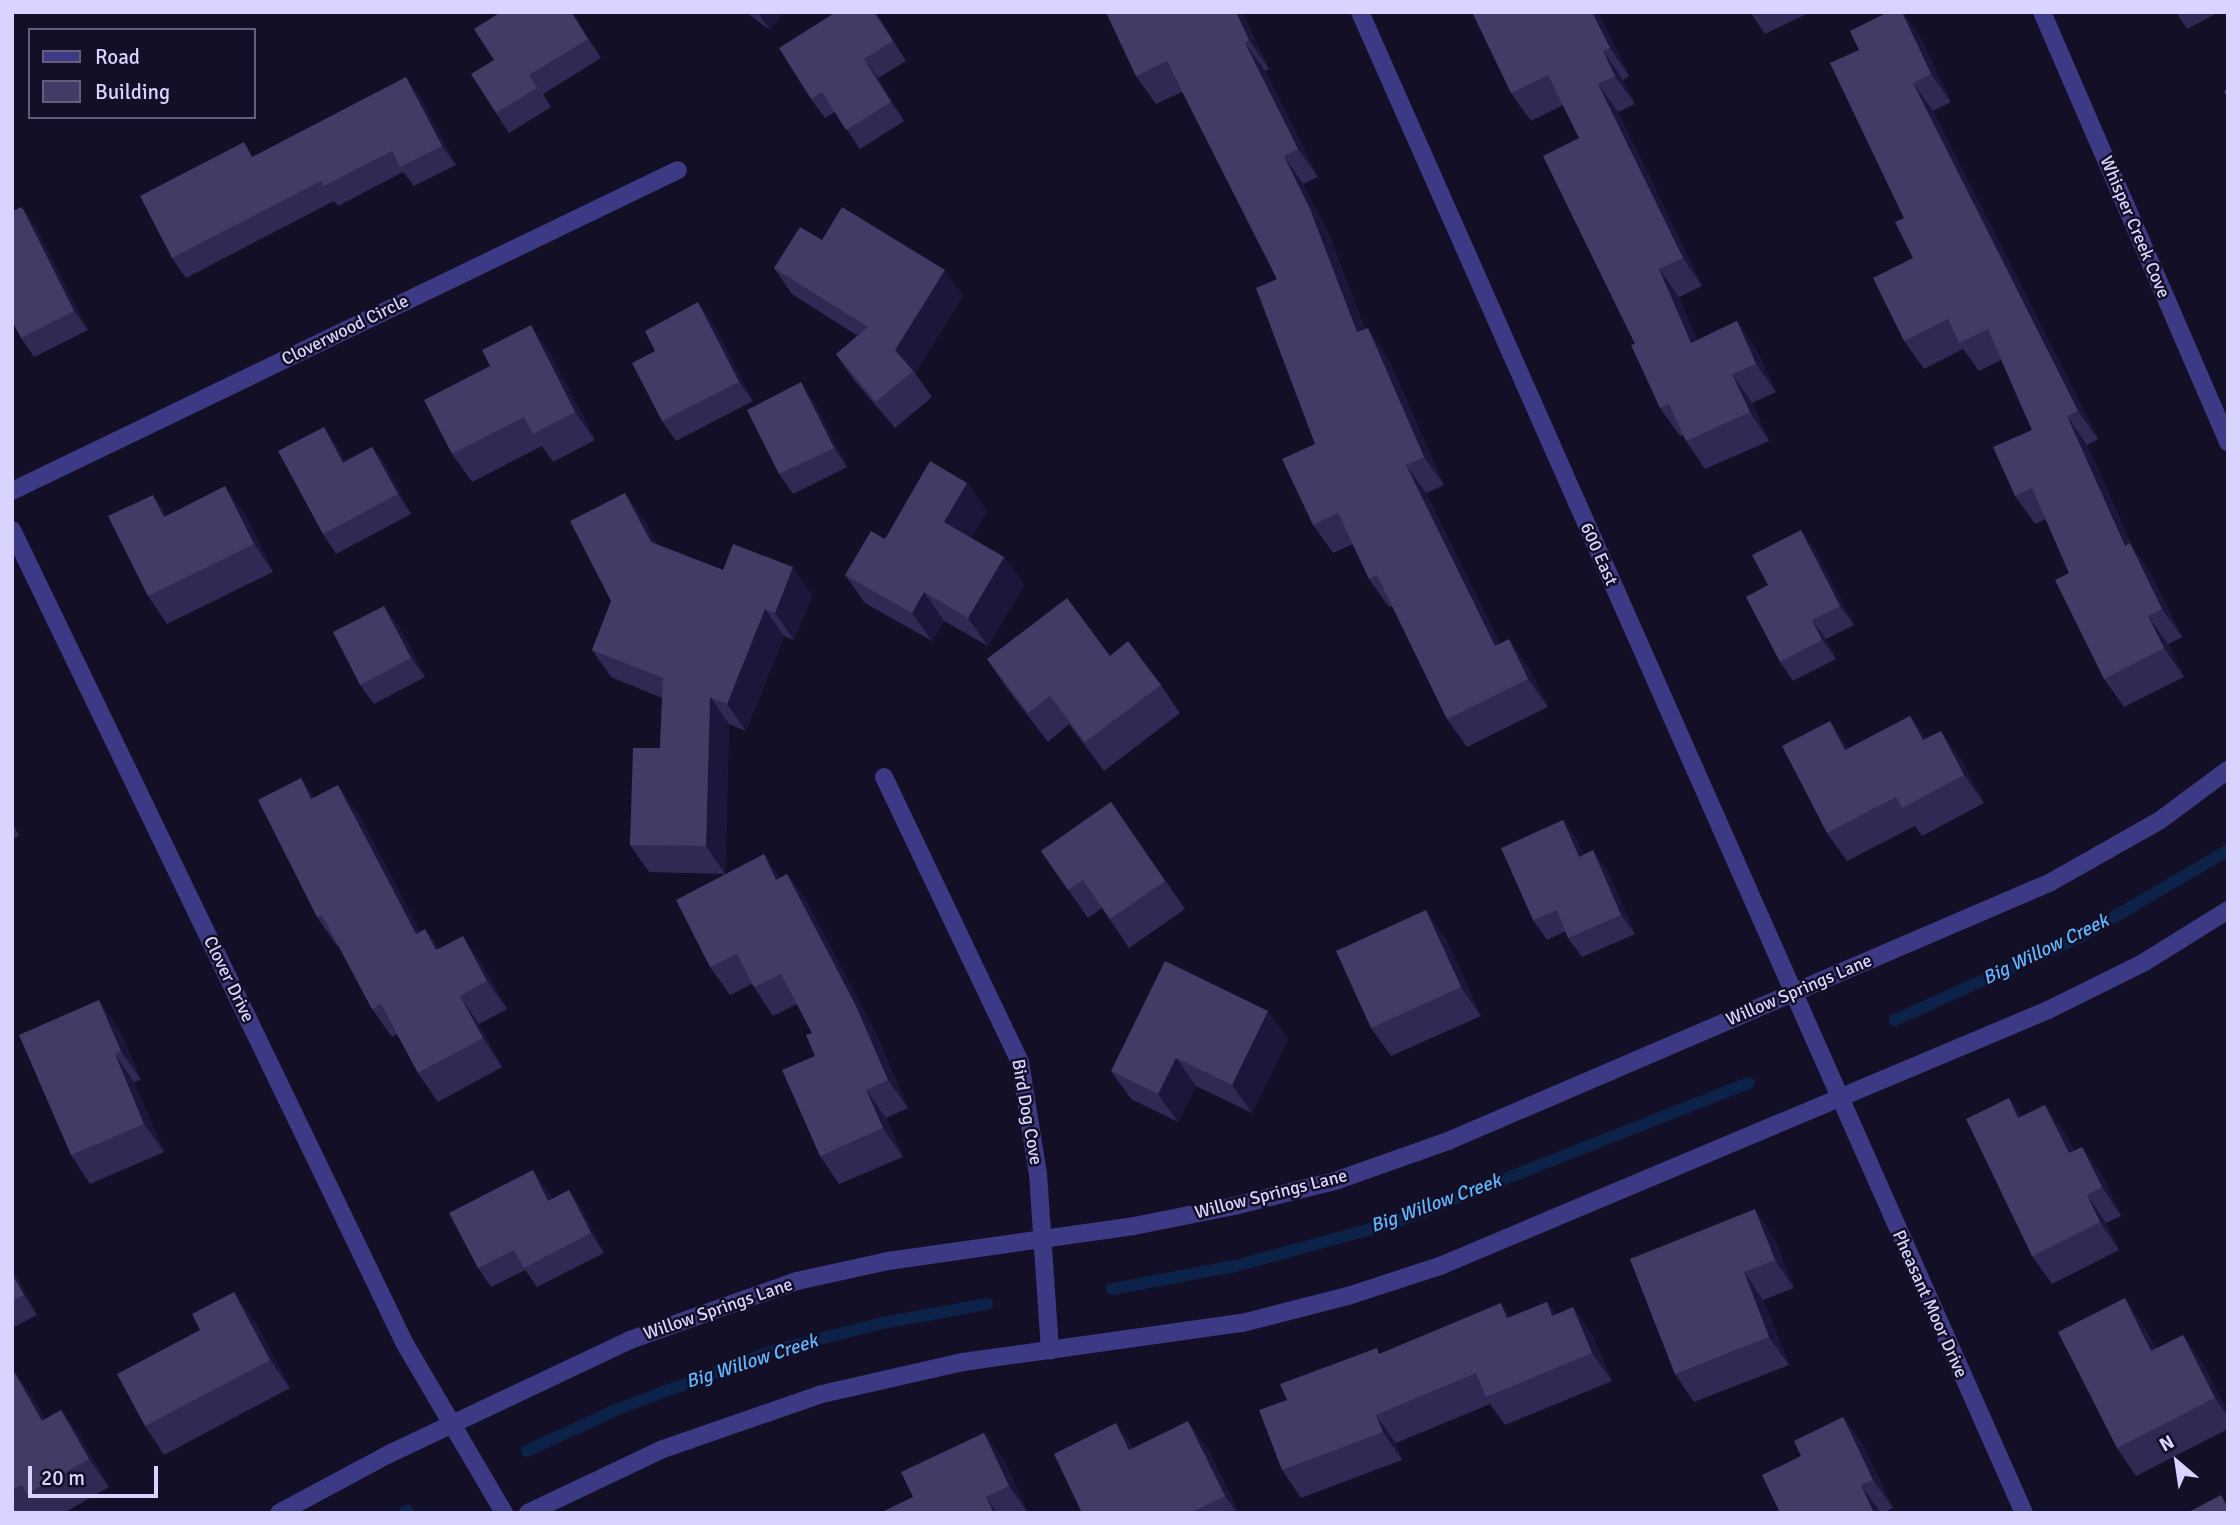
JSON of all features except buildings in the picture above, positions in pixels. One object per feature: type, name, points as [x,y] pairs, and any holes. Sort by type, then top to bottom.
[{"type":"street","name":"600 East","points":[[1360,12],[1836,1096]]},
{"type":"street","name":"Whisper Creek Cove","points":[[2042,12],[2228,442]]},
{"type":"street","name":"Cloverwood Circle","points":[[12,491],[677,170]]},
{"type":"street","name":"Clover Drive","points":[[12,530],[405,1344],[504,1513]]},
{"type":"street","name":"Willow Springs Lane","points":[[279,1513],[451,1424],[630,1340],[797,1281],[888,1261],[1042,1240],[1234,1206],[1335,1181],[1448,1141],[1792,992],[1912,944],[2104,855],[2159,821],[2228,770]]},
{"type":"street","name":"Bird Dog Cove","points":[[884,777],[1012,1037],[1026,1088],[1042,1240],[1050,1351]]},
{"type":"street","points":[[528,1513],[663,1448],[822,1394],[963,1362],[1242,1323],[1348,1296],[1545,1224],[1836,1096],[2048,1010],[2143,963],[2228,911]]},
{"type":"street","name":"Pheasant Moor Drive","points":[[1836,1096],[2024,1513]]},
{"type":"waterway","name":"Big Willow Creek","points":[[1895,1020],[2080,937],[2228,850]]},
{"type":"waterway","name":"Big Willow Creek","points":[[1112,1289],[1235,1266],[1393,1223],[1748,1083]]},
{"type":"waterway","name":"Big Willow Creek","points":[[527,1451],[618,1409],[776,1350],[883,1323],[987,1304]]}]
